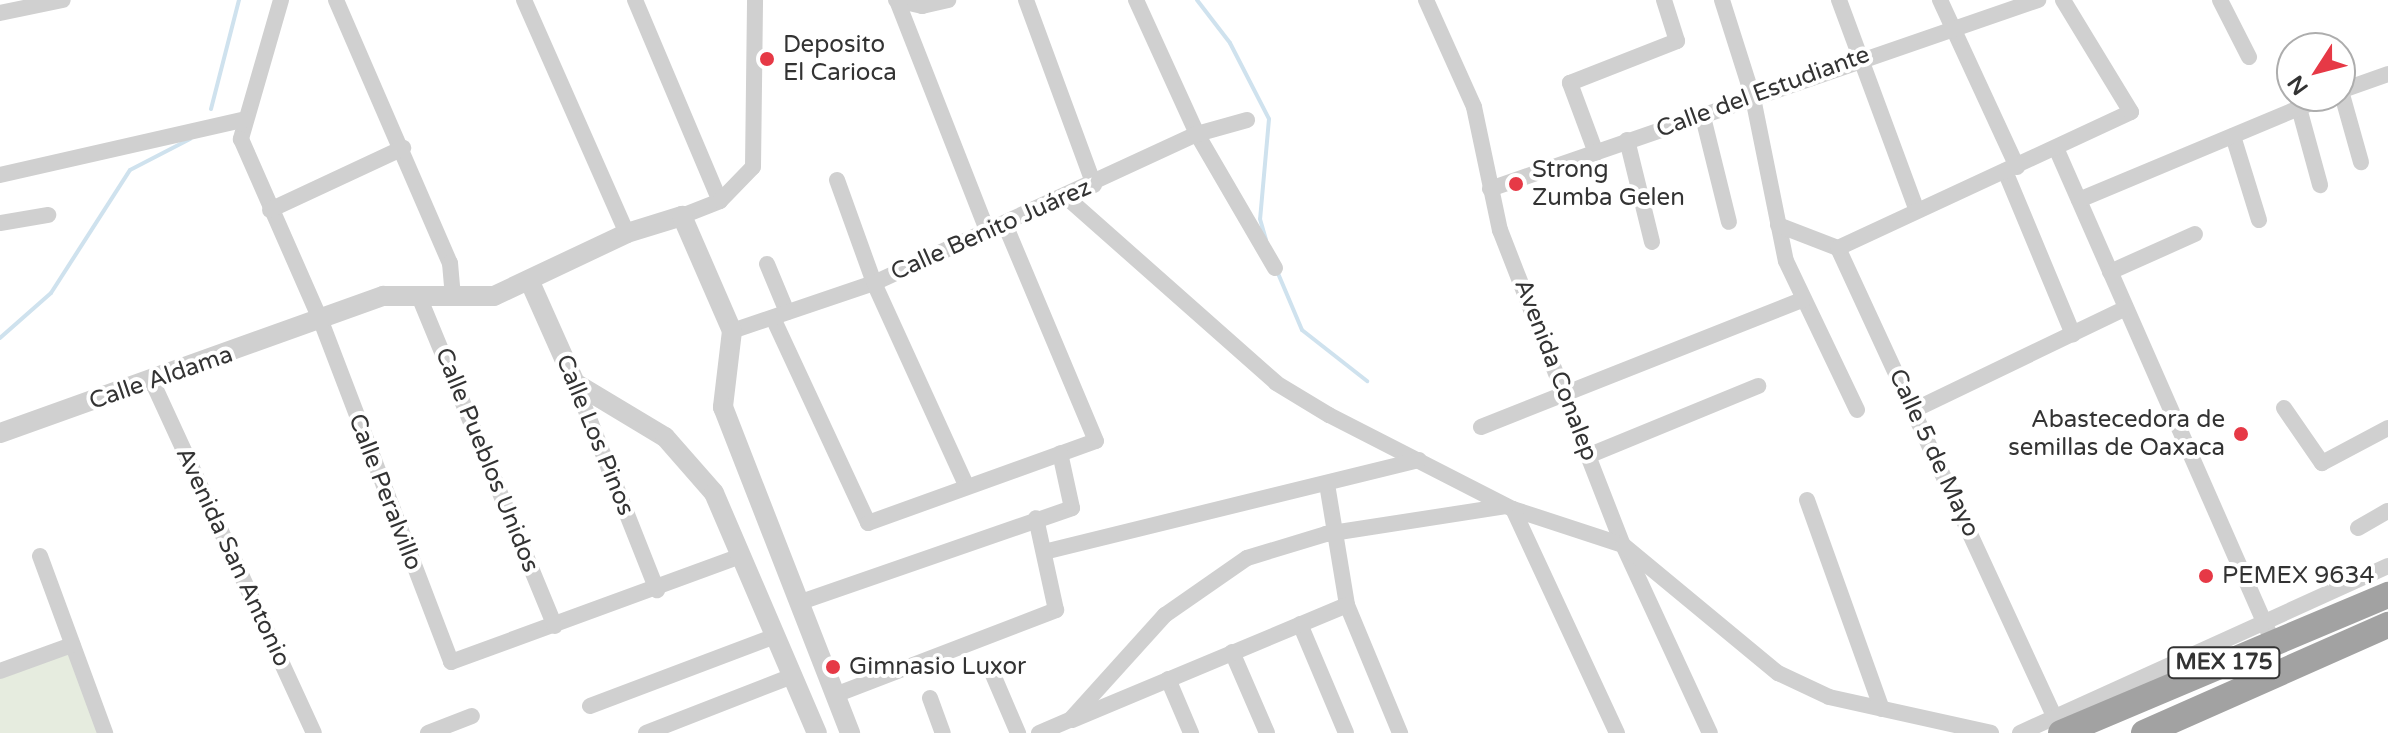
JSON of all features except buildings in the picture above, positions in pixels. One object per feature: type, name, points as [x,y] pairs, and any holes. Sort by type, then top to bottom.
[{"type":"highway","name":"MEX 175","points":[[2058,725],[2269,632],[2388,595]]},
{"type":"highway","name":"MEX 175","points":[[2144,733],[2388,625]]},
{"type":"street","points":[[0,13],[63,0]]},
{"type":"street","name":"Calle Peralvillo","points":[[281,0],[241,139],[321,321],[451,662],[555,626]]},
{"type":"street","points":[[336,0],[403,148],[450,263],[453,297]]},
{"type":"street","points":[[524,0],[627,233]]},
{"type":"street","points":[[635,0],[720,201]]},
{"type":"street","points":[[755,0],[756,150],[753,167],[720,201],[682,216],[732,331],[723,407],[850,733]]},
{"type":"street","points":[[948,0],[897,2],[986,227]]},
{"type":"street","points":[[1026,0],[1094,185]]},
{"type":"street","points":[[1136,0],[1197,134],[1275,268]]},
{"type":"street","name":"Avenida Conalep","points":[[1426,0],[1474,107],[1490,189],[1623,545],[1710,733]]},
{"type":"street","points":[[1596,153],[1570,83],[1677,41],[1664,0]]},
{"type":"street","points":[[1722,0],[1753,98],[1778,225],[1804,299],[1857,410]]},
{"type":"street","points":[[1839,0],[1916,208]]},
{"type":"street","points":[[1940,0],[2011,169],[2073,334]]},
{"type":"street","name":"Calle del Estudiante","points":[[1490,189],[1627,140],[1703,117],[1860,56],[1953,26],[1992,7],[2038,0]]},
{"type":"street","points":[[1778,225],[1838,248],[1916,208],[2011,169],[2131,112],[2063,0]]},
{"type":"street","points":[[2220,0],[2249,57]]},
{"type":"street","points":[[2356,86],[2388,74]]},
{"type":"street","points":[[2079,200],[2290,112]]},
{"type":"street","points":[[2300,112],[2320,185]]},
{"type":"street","points":[[2343,112],[2361,162]]},
{"type":"street","points":[[1703,117],[1729,222]]},
{"type":"street","points":[[0,175],[246,119]]},
{"type":"street","name":"Calle Benito Juárez","points":[[732,331],[874,283],[986,227],[1005,224],[1094,185],[1197,134],[1247,120]]},
{"type":"street","points":[[2233,136],[2259,220]]},
{"type":"street","points":[[1627,140],[1652,242]]},
{"type":"street","points":[[270,210],[403,148]]},
{"type":"street","points":[[2056,148],[2269,632],[2388,566]]},
{"type":"street","points":[[837,180],[874,283],[967,487]]},
{"type":"street","points":[[1065,196],[1276,383],[1510,507],[1623,545],[1778,673],[1829,697],[1991,733]]},
{"type":"street","points":[[0,223],[48,215]]},
{"type":"street","name":"Calle Aldama","points":[[0,433],[321,321],[383,296],[494,296],[530,282],[627,233],[682,216]]},
{"type":"street","points":[[767,264],[780,315],[868,523],[1096,441],[1005,224]]},
{"type":"street","points":[[2110,272],[2195,234]]},
{"type":"street","name":"Calle 5 de Mayo","points":[[1838,248],[2058,725]]},
{"type":"street","name":"Calle Los Pinos","points":[[530,282],[575,383],[657,590]]},
{"type":"street","name":"Calle Pueblos Unidos","points":[[418,294],[555,626]]},
{"type":"street","points":[[1481,427],[1804,299]]},
{"type":"street","points":[[1914,410],[2126,308]]},
{"type":"street","name":"Avenida San Antonio","points":[[152,381],[314,733]]},
{"type":"street","points":[[575,383],[665,437],[714,493],[817,733]]},
{"type":"street","points":[[1590,455],[1758,386]]},
{"type":"street","points":[[2284,408],[2322,463],[2388,428]]},
{"type":"street","points":[[798,603],[1072,508],[1060,453]]},
{"type":"street","points":[[1044,552],[1419,460]]},
{"type":"street","points":[[714,493],[749,479]]},
{"type":"street","points":[[1327,484],[1347,605],[1400,733]]},
{"type":"street","points":[[1807,500],[1882,709]]},
{"type":"street","points":[[1070,720],[1165,615],[1211,578],[1247,558],[1333,533],[1510,507]]},
{"type":"street","points":[[1510,507],[1617,733]]},
{"type":"street","points":[[2358,528],[2388,511]]},
{"type":"street","points":[[835,695],[1056,610],[1036,518]]},
{"type":"street","points":[[40,556],[105,733]]},
{"type":"street","points":[[555,626],[741,556]]},
{"type":"street","points":[[1039,733],[1347,605]]},
{"type":"street","points":[[1300,624],[1346,733]]},
{"type":"street","points":[[590,706],[775,636]]},
{"type":"street","points":[[0,671],[72,645]]},
{"type":"street","points":[[1232,652],[1267,733]]},
{"type":"street","points":[[991,670],[1018,733]]},
{"type":"street","points":[[646,733],[792,676]]},
{"type":"street","points":[[1168,679],[1191,733]]},
{"type":"street","points":[[930,698],[943,733]]},
{"type":"street","points":[[428,733],[472,716]]},
{"type":"street","points":[[2020,733],[2058,725]]},
{"type":"shaded area","points":[[72,645],[106,733],[0,733],[0,671]]},
{"type":"waterway","points":[[211,109],[239,0]]},
{"type":"waterway","points":[[1197,0],[1230,43],[1269,119],[1260,219],[1266,240]]},
{"type":"waterway","points":[[0,338],[51,293],[130,170],[190,139]]},
{"type":"waterway","points":[[1277,271],[1302,330],[1367,381]]},
{"type":"place","name":"Deposito El Carioca","points":[[767,59]]},
{"type":"place","name":"Strong Zumba Gelen","points":[[1516,184]]},
{"type":"place","name":"Abastecedora de semillas de Oaxaca","points":[[2241,434]]},
{"type":"place","name":"PEMEX 9634","points":[[2206,576]]},
{"type":"place","name":"Gimnasio Luxor","points":[[833,667]]}]
